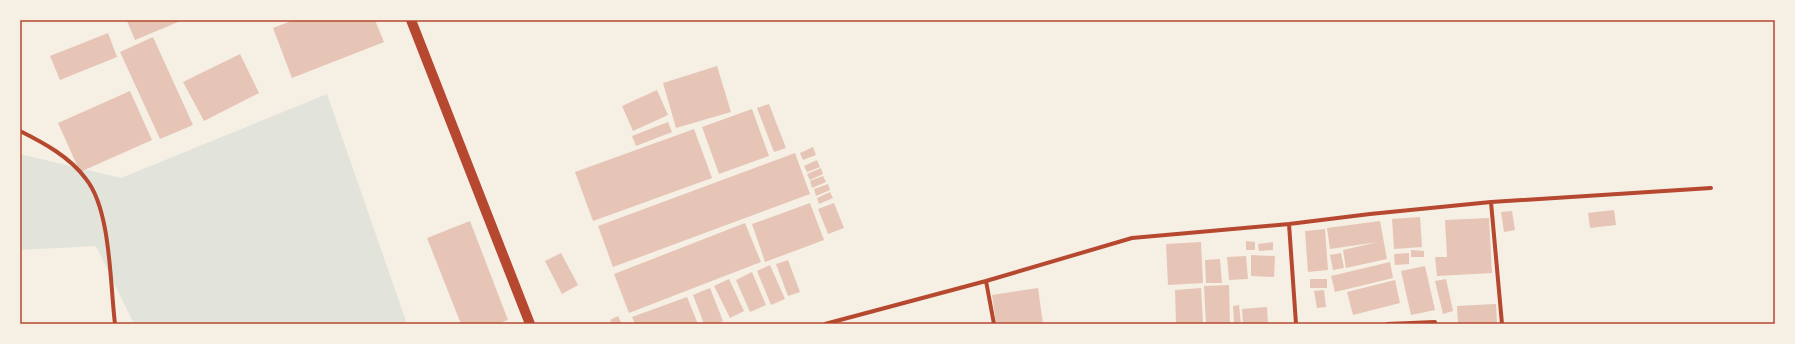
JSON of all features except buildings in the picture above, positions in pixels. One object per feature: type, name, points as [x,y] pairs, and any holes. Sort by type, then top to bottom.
[{"type":"main road","points":[[411,20],[530,324]]},
{"type":"street","points":[[20,131],[44,143],[67,160],[86,179],[98,200],[107,242],[115,324]]},
{"type":"street","points":[[824,324],[986,281],[1132,238],[1289,224],[1491,202],[1711,188]]},
{"type":"street","points":[[1491,202],[1502,324]]},
{"type":"street","points":[[1289,224],[1296,324]]},
{"type":"street","points":[[986,281],[994,324]]},
{"type":"street","points":[[1387,324],[1434,322]]},
{"type":"shaded area","points":[[327,94],[407,324],[134,324],[96,246],[20,250],[20,154],[121,178]]}]
